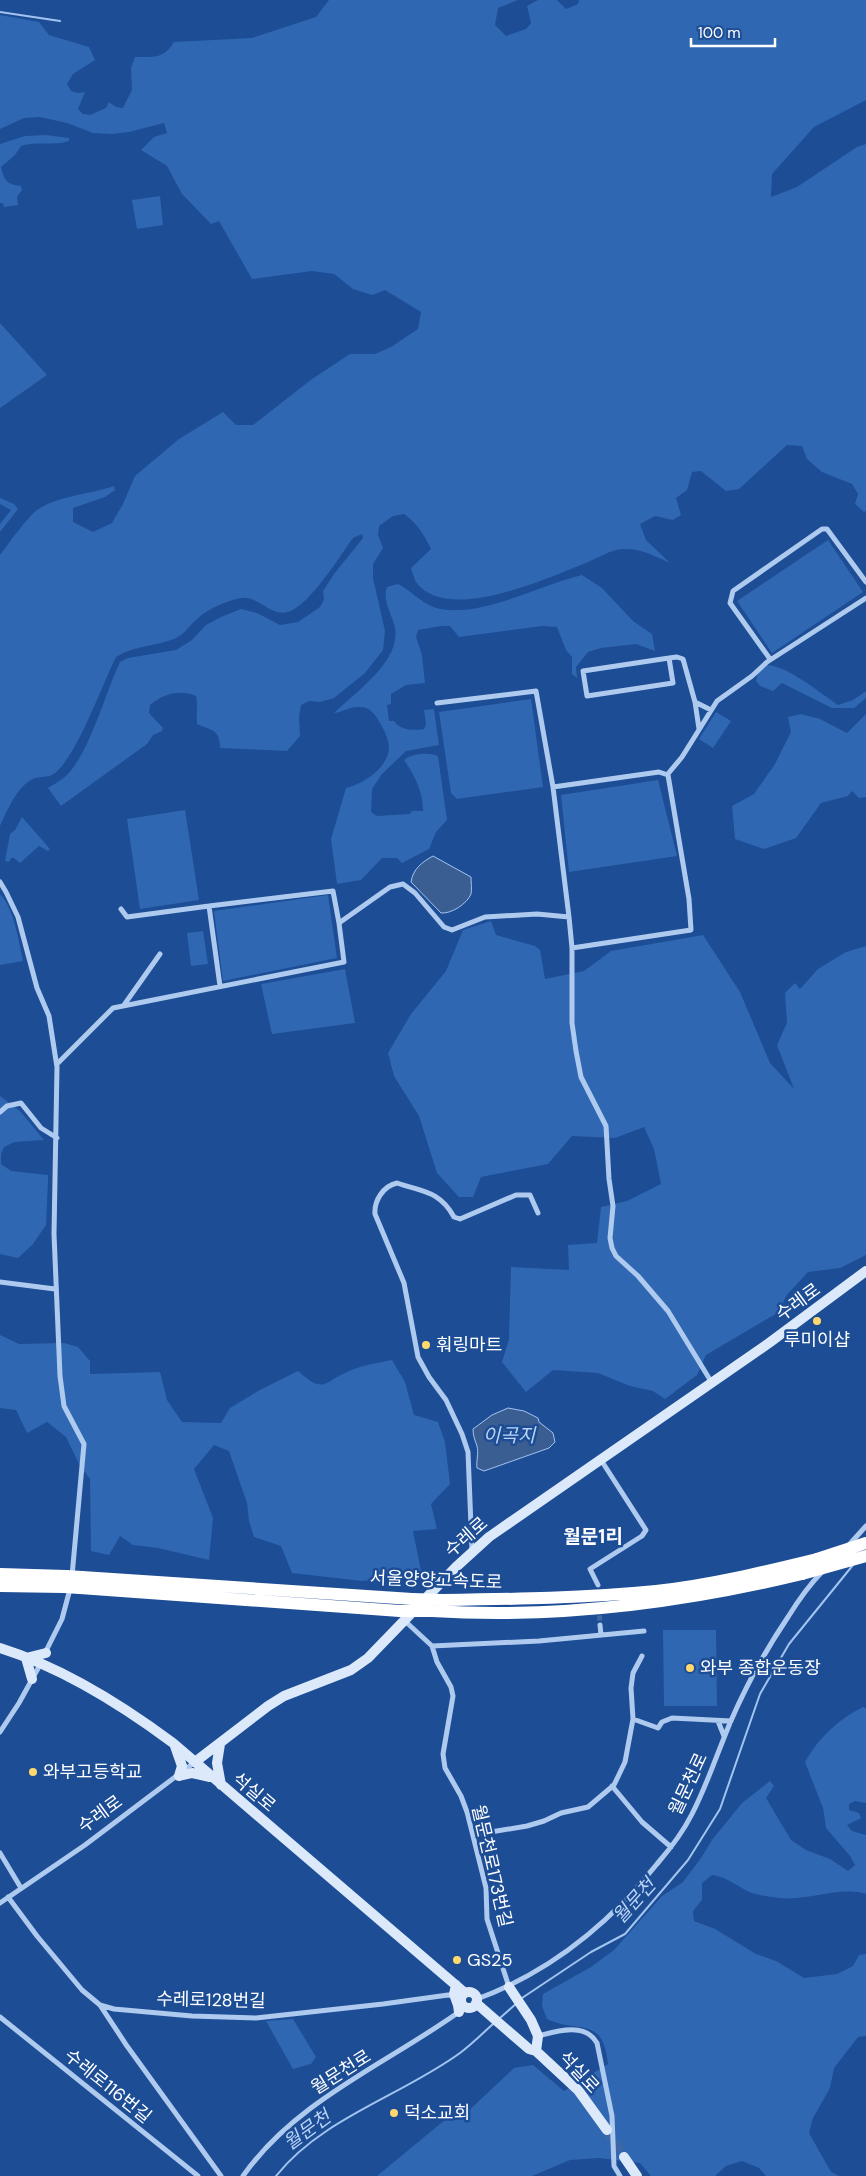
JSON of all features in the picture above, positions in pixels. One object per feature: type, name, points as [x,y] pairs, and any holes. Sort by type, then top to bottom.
[{"type":"highway","name":"서울양양고속도로","points":[[0,1574],[81,1583],[412,1599],[549,1599],[658,1591],[761,1573],[817,1559],[866,1543]]},
{"type":"highway","name":"서울양양고속도로","points":[[81,1583],[402,1616],[432,1611],[496,1614],[545,1613],[623,1606],[700,1595],[802,1574],[866,1556]]},
{"type":"highway","name":"서울양양고속도로","points":[[0,1586],[65,1582]]},
{"type":"main road","name":"수레로","points":[[195,1762],[284,1696],[351,1670],[361,1663],[402,1616],[472,1551],[530,1507],[712,1383],[866,1271]]},
{"type":"main road","name":"석실로","points":[[0,1648],[40,1664],[97,1693],[138,1717],[173,1743],[460,1992],[473,1993],[475,2005],[522,2041],[529,2049],[536,2051],[578,2090],[607,2130]]},
{"type":"main road","points":[[32,1679],[26,1658],[46,1653]]},
{"type":"main road","points":[[173,1743],[181,1761],[178,1776],[192,1773],[211,1777]]},
{"type":"main road","points":[[220,1744],[218,1762],[221,1785]]},
{"type":"main road","points":[[511,1989],[531,2020],[538,2036],[536,2051]]},
{"type":"main road","points":[[460,1992],[458,2005],[475,2005]]},
{"type":"main road","points":[[624,2157],[637,2176]]},
{"type":"street","points":[[770,659],[730,603],[733,591],[822,529],[827,529],[866,582]]},
{"type":"street","points":[[572,948],[691,930],[689,899],[667,775],[724,694],[752,676],[770,659],[866,598]]},
{"type":"street","points":[[669,658],[673,683],[587,696],[583,671],[669,658],[677,657],[682,659],[695,702],[699,730]]},
{"type":"street","points":[[437,703],[536,691],[553,788],[569,917],[572,948],[572,1023],[581,1077],[606,1126],[609,1179],[613,1206],[610,1238],[612,1248],[616,1256],[638,1276],[668,1311],[712,1383]]},
{"type":"street","points":[[695,702],[711,710]]},
{"type":"street","points":[[553,788],[659,772],[667,775]]},
{"type":"street","points":[[0,882],[18,917],[37,988],[49,1016],[57,1064],[54,1234],[60,1376],[64,1406],[84,1444],[74,1560],[68,1602],[46,1653],[0,1732]]},
{"type":"street","points":[[339,923],[390,887],[403,884],[415,893],[444,927],[452,930],[485,917],[493,916],[537,914],[569,917]]},
{"type":"street","points":[[57,1064],[113,1008],[344,962],[333,891],[127,917],[120,909]]},
{"type":"street","points":[[210,906],[220,986]]},
{"type":"street","points":[[124,1005],[160,954]]},
{"type":"street","points":[[0,1112],[7,1106],[20,1103],[41,1128],[57,1138]]},
{"type":"street","points":[[472,1551],[468,1452],[446,1400],[429,1377],[418,1357],[404,1283],[375,1214],[374,1206],[381,1194],[391,1185],[397,1183],[440,1198],[454,1217],[460,1219],[516,1195],[530,1195],[538,1213]]},
{"type":"street","points":[[0,1282],[55,1289]]},
{"type":"street","points":[[598,1585],[590,1569],[642,1536],[646,1530],[601,1460]]},
{"type":"street","name":"월문천로","points":[[243,2176],[266,2146],[304,2112],[475,2005],[511,1989],[610,1917],[627,1900],[671,1847],[692,1815],[731,1721],[765,1652],[804,1592],[866,1526]]},
{"type":"street","name":"월문천로173번길","points":[[402,1616],[432,1646],[437,1662],[451,1687],[453,1696],[443,1754],[445,1768],[461,1796],[473,1836],[486,1888],[487,1919],[511,1989]]},
{"type":"street","points":[[600,1625],[601,1635]]},
{"type":"street","points":[[432,1646],[539,1641],[644,1632]]},
{"type":"street","points":[[473,1836],[527,1826],[561,1813],[588,1807],[612,1786],[625,1762],[633,1719],[631,1688],[633,1674],[642,1656]]},
{"type":"street","points":[[633,1719],[658,1728],[667,1718],[731,1721]]},
{"type":"street","points":[[718,1721],[724,1737]]},
{"type":"street","name":"수레로","points":[[0,1903],[85,1845],[195,1762]]},
{"type":"street","points":[[612,1786],[642,1822],[671,1847]]},
{"type":"street","points":[[0,1853],[20,1888]]},
{"type":"street","name":"수레로128번길","points":[[8,1897],[37,1936],[82,1990],[100,2005],[129,2011],[192,2016],[256,2018],[383,2004],[460,1992]]},
{"type":"street","points":[[100,2005],[220,2176]]},
{"type":"street","name":"수레로116번길","points":[[0,2017],[198,2176]]},
{"type":"street","points":[[538,2036],[568,2030],[585,2032],[594,2037],[597,2043],[612,2116],[614,2166],[620,2176]]},
{"type":"shaded area","points":[[329,0],[518,0],[498,8],[495,25],[506,36],[526,29],[531,23],[527,6],[538,0],[557,0],[566,9],[578,4],[579,0],[866,0],[866,100],[814,127],[772,174],[771,197],[797,187],[857,147],[866,144],[866,511],[864,512],[855,504],[858,494],[852,484],[822,472],[807,459],[802,446],[787,445],[739,489],[726,491],[701,471],[692,472],[687,490],[676,498],[681,515],[673,520],[655,516],[640,524],[646,540],[670,563],[642,551],[619,549],[550,578],[499,594],[474,599],[450,599],[430,594],[416,582],[411,568],[431,549],[420,530],[409,518],[404,514],[393,516],[379,526],[378,535],[383,548],[373,564],[373,578],[385,631],[383,650],[365,673],[334,698],[320,702],[309,701],[301,705],[299,717],[300,736],[287,751],[220,748],[217,734],[197,724],[196,696],[178,693],[166,695],[150,705],[149,713],[163,728],[162,731],[153,735],[147,744],[61,806],[48,788],[67,775],[76,764],[97,721],[120,662],[128,658],[176,650],[192,640],[206,625],[241,609],[257,613],[280,625],[298,622],[320,607],[324,600],[323,591],[363,538],[362,534],[353,538],[324,580],[314,591],[296,608],[288,612],[276,612],[248,598],[236,599],[212,608],[174,639],[130,650],[116,657],[72,752],[53,775],[33,779],[22,787],[0,826],[0,555],[23,525],[37,510],[54,501],[114,486],[115,490],[105,497],[73,508],[73,522],[93,532],[112,523],[123,504],[135,476],[179,439],[223,412],[236,425],[253,425],[312,379],[350,354],[375,354],[391,347],[418,329],[421,312],[385,290],[372,295],[353,289],[334,274],[312,271],[252,279],[219,221],[211,224],[182,194],[167,166],[141,150],[154,137],[167,133],[164,123],[129,132],[112,134],[93,133],[67,123],[40,117],[24,118],[0,129],[0,15],[39,22],[49,35],[89,47],[95,60],[73,74],[67,84],[71,91],[85,92],[78,109],[83,114],[90,115],[106,108],[109,102],[116,107],[123,108],[132,90],[131,68],[135,57],[158,56],[166,52],[174,42],[252,38],[316,17]]},
{"type":"shaded area","points":[[46,135],[69,138],[69,141],[21,146],[15,155],[1,167],[7,181],[13,185],[21,186],[22,190],[17,197],[18,205],[4,207],[3,203],[0,203],[0,144],[25,136]]},
{"type":"shaded area","points":[[160,196],[163,225],[137,229],[132,200]]},
{"type":"shaded area","points":[[0,323],[47,375],[0,408]]},
{"type":"shaded area","points":[[0,498],[14,504],[18,509],[0,532],[0,524],[11,510],[0,504]]},
{"type":"shaded area","points":[[828,540],[863,592],[772,653],[737,601]]},
{"type":"shaded area","points":[[582,575],[602,588],[633,621],[652,634],[655,651],[636,644],[601,648],[588,652],[576,667],[577,678],[572,674],[572,657],[566,650],[557,627],[542,626],[459,637],[450,626],[418,630],[416,637],[422,655],[425,683],[406,685],[391,694],[391,704],[387,705],[389,721],[394,721],[407,729],[424,729],[426,724],[424,710],[434,709],[439,745],[406,751],[382,774],[372,789],[371,812],[377,816],[410,814],[412,811],[423,811],[422,797],[418,784],[404,760],[416,755],[430,754],[438,756],[447,820],[436,832],[429,849],[402,863],[397,858],[382,858],[361,880],[337,884],[331,839],[346,788],[360,783],[373,774],[384,762],[389,748],[383,729],[369,710],[364,707],[356,707],[334,713],[365,686],[384,664],[391,652],[395,640],[395,628],[386,597],[387,587],[398,584],[433,607],[450,610],[468,609],[488,606]]},
{"type":"shaded area","points":[[766,665],[774,666],[793,674],[838,705],[853,700],[866,691],[866,698],[854,708],[832,708],[782,683],[773,691],[760,686],[756,681],[758,673]]},
{"type":"shaded area","points":[[531,699],[543,787],[457,799],[451,793],[439,712]]},
{"type":"shaded area","points":[[716,712],[731,721],[713,748],[699,739]]},
{"type":"shaded area","points":[[801,714],[820,719],[847,733],[866,714],[866,797],[859,798],[852,791],[848,796],[821,803],[796,838],[764,849],[735,839],[732,806],[754,794],[775,764],[791,732],[788,717]]},
{"type":"shaded area","points":[[658,780],[677,856],[569,872],[561,795]]},
{"type":"shaded area","points":[[185,810],[199,900],[140,909],[127,819]]},
{"type":"shaded area","points":[[22,817],[50,849],[48,851],[39,846],[20,863],[14,858],[11,858],[9,862],[5,861],[10,834],[15,830]]},
{"type":"shaded area","points":[[0,894],[5,900],[12,916],[23,961],[0,965]]},
{"type":"shaded area","points":[[328,895],[337,958],[223,981],[214,911]]},
{"type":"shaded area","points":[[491,921],[496,935],[535,946],[540,950],[545,979],[584,971],[611,951],[703,935],[740,992],[770,1063],[794,1089],[777,1045],[787,1023],[785,993],[795,983],[800,989],[818,969],[846,952],[866,946],[866,1255],[840,1268],[808,1272],[786,1296],[779,1312],[706,1355],[697,1375],[665,1399],[653,1391],[630,1386],[598,1373],[553,1370],[526,1392],[502,1362],[509,1339],[511,1267],[569,1270],[568,1245],[597,1243],[601,1207],[627,1201],[661,1184],[654,1149],[644,1127],[615,1138],[572,1136],[548,1164],[481,1177],[473,1197],[459,1197],[437,1173],[419,1116],[394,1076],[388,1053],[411,1014],[446,971],[463,930]]},
{"type":"shaded area","points":[[203,931],[208,964],[191,966],[187,933]]},
{"type":"shaded area","points":[[345,969],[355,1023],[272,1034],[261,984]]},
{"type":"shaded area","points":[[0,1096],[20,1111],[44,1140],[14,1142],[4,1147],[1,1154],[1,1164],[11,1171],[48,1175],[46,1225],[33,1244],[18,1258],[0,1254]]},
{"type":"shaded area","points":[[0,1335],[19,1344],[64,1343],[78,1347],[90,1361],[90,1374],[160,1372],[167,1400],[182,1422],[221,1423],[230,1408],[258,1391],[298,1371],[314,1383],[324,1384],[354,1369],[392,1360],[405,1382],[414,1415],[438,1422],[445,1442],[450,1484],[431,1504],[437,1529],[413,1531],[422,1576],[362,1581],[292,1573],[281,1546],[254,1537],[249,1521],[247,1503],[229,1451],[214,1445],[194,1469],[213,1518],[209,1560],[158,1548],[133,1545],[120,1536],[109,1555],[91,1551],[90,1479],[80,1466],[66,1437],[47,1422],[27,1433],[16,1410],[0,1408]]},
{"type":"shaded area","name":"와부 종합운동장","points":[[663,1630],[716,1630],[717,1706],[664,1706]]},
{"type":"shaded area","points":[[863,1707],[866,1708],[866,1803],[855,1801],[849,1804],[849,1810],[859,1813],[861,1818],[847,1825],[852,1831],[866,1835],[866,1894],[846,1892],[802,1898],[770,1897],[750,1892],[727,1880],[712,1875],[702,1883],[702,1900],[693,1911],[694,1921],[715,1929],[756,1954],[776,1961],[804,1978],[837,1974],[853,1966],[859,1955],[866,1954],[866,2036],[858,2037],[834,2068],[830,2088],[813,2118],[809,2133],[831,2172],[839,2176],[766,2176],[759,2168],[742,2161],[726,2166],[715,2176],[651,2176],[640,2163],[599,2158],[570,2160],[532,2176],[377,2176],[446,2119],[464,2115],[514,2068],[533,2065],[564,2091],[608,2064],[601,2038],[595,2032],[547,2019],[542,2006],[543,1994],[591,1967],[614,1950],[662,1896],[683,1882],[712,1840],[742,1803],[770,1781],[774,1786],[766,1798],[791,1840],[806,1850],[830,1859],[848,1871],[855,1865],[850,1856],[826,1828],[823,1808],[805,1762],[816,1745],[830,1730],[846,1717]]},
{"type":"shaded area","points":[[293,2019],[316,2057],[311,2064],[293,2069],[266,2021]]},
{"type":"water","points":[[433,856],[471,877],[471,894],[469,898],[454,910],[445,913],[441,913],[411,882],[419,866]]},
{"type":"water","name":"이곡지","points":[[508,1408],[524,1411],[538,1418],[539,1422],[553,1433],[555,1442],[549,1448],[484,1471],[477,1468],[478,1449],[473,1429],[492,1415]]},
{"type":"waterway","points":[[0,12],[60,21]]},
{"type":"waterway","name":"월문천","points":[[522,1998],[591,1952],[625,1934],[688,1860],[720,1809],[760,1694],[789,1644],[853,1565]]},
{"type":"waterway","name":"월문천","points":[[500,2018],[517,2003]]},
{"type":"waterway","name":"월문천","points":[[276,2176],[316,2138],[363,2109],[437,2068],[464,2050],[494,2023]]},
{"type":"tunnel","points":[[599,1608],[600,1625]]},
{"type":"tunnel","points":[[607,2130],[624,2157]]},
{"type":"place","name":"루미이샵","points":[[817,1321]]},
{"type":"place","name":"훠링마트","points":[[426,1345]]},
{"type":"place","name":"와부 종합운동장","points":[[690,1668]]},
{"type":"place","name":"와부고등학교","points":[[33,1772]]},
{"type":"place","name":"GS25","points":[[457,1960]]},
{"type":"place","name":"덕소교회","points":[[394,2113]]},
{"type":"district","name":"월문1리","points":[[593,1536]]}]
